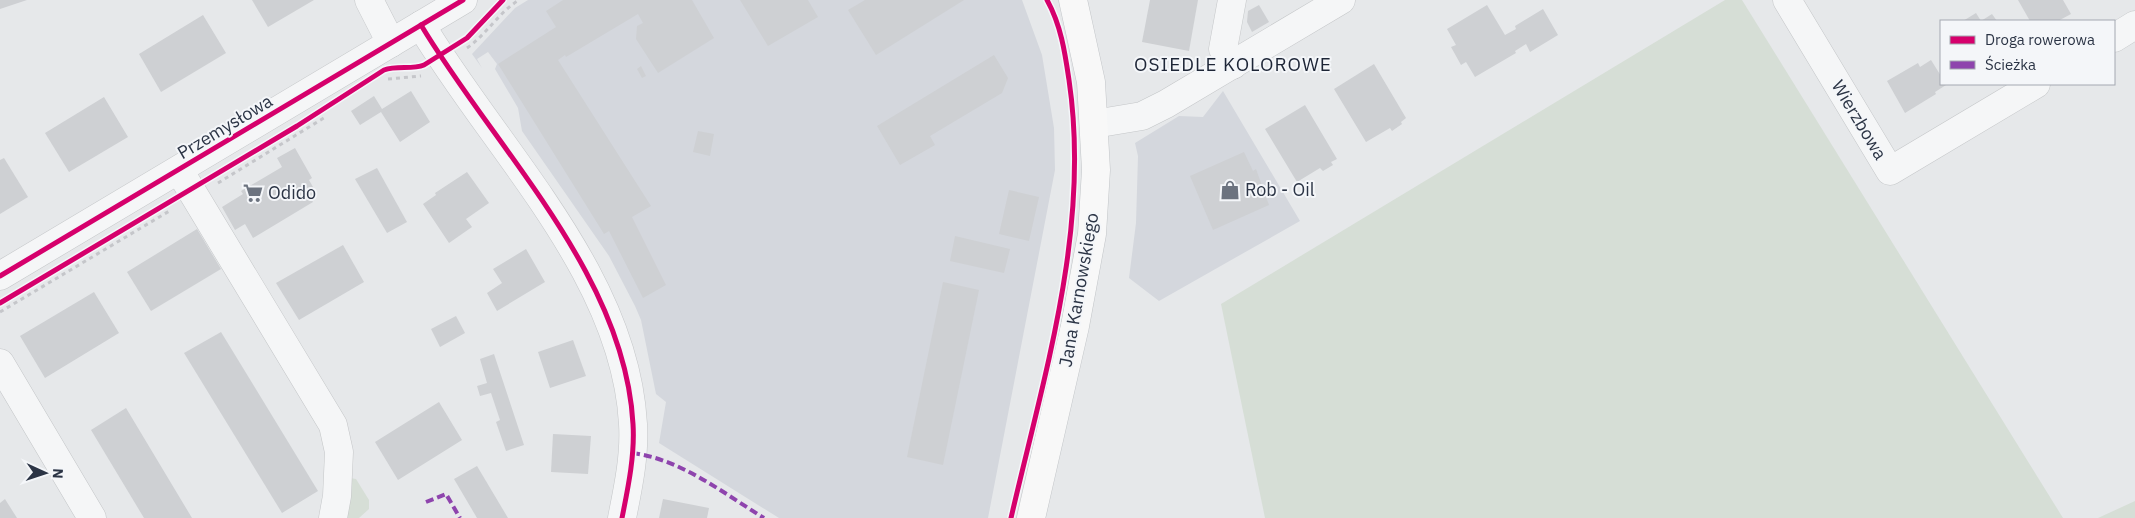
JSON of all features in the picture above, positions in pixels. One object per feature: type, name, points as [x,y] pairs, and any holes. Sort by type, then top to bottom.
[{"type":"main road","name":"Jana Karnowskiego","points":[[1031,518],[1075,326],[1092,234],[1096,170],[1094,124],[1090,82],[1073,0]]},
{"type":"street","points":[[369,0],[391,43]]},
{"type":"street","name":"Przemysłowa","points":[[0,276],[463,0]]},
{"type":"street","points":[[1232,0],[1223,49],[1233,65]]},
{"type":"street","points":[[1094,124],[1142,116],[1166,104],[1341,0]]},
{"type":"street","name":"Wierzbowa","points":[[1787,0],[1890,171],[2034,85]]},
{"type":"street","points":[[420,25],[444,63],[536,194],[578,258],[604,305],[618,344],[628,389],[633,425],[630,469],[622,518]]},
{"type":"street","points":[[2115,37],[2135,25]]},
{"type":"street","points":[[179,170],[333,425],[339,452],[337,496],[333,518]]},
{"type":"street","points":[[0,363],[92,518]]},
{"type":"path","points":[[383,80],[423,76],[475,43],[507,7],[519,0]]},
{"type":"path","points":[[0,312],[333,112]]},
{"type":"shaded area","points":[[528,0],[1022,0],[1042,55],[1054,128],[1055,170],[988,518],[779,518],[659,443],[666,402],[656,394],[641,320],[635,306],[609,256],[522,131],[518,108],[495,69],[497,64],[488,52],[477,59],[482,68],[472,54],[515,8]]},
{"type":"shaded area","points":[[1725,0],[1742,0],[2063,518],[1265,518],[1221,304]]},
{"type":"shaded area","points":[[1223,91],[1300,221],[1159,301],[1129,278],[1136,223],[1138,156],[1135,143],[1179,116],[1203,117]]},
{"type":"shaded area","points":[[350,478],[356,479],[369,500],[369,509],[359,518],[346,518]]},
{"type":"shaded area","points":[[2135,501],[2135,518],[2098,518]]},
{"type":"building","points":[[0,0],[27,0],[0,9]]},
{"type":"building","points":[[252,0],[314,0],[268,27]]},
{"type":"building","points":[[563,0],[692,0],[714,38],[658,73],[636,39],[637,26],[643,23],[638,14],[558,60],[651,206],[632,217],[666,285],[643,298],[609,231],[604,234],[498,64],[556,27],[546,11]]},
{"type":"building","points":[[740,0],[808,0],[818,17],[768,46]]},
{"type":"building","points":[[865,0],[964,0],[876,55],[848,10]]},
{"type":"building","points":[[1150,0],[1198,0],[1189,51],[1142,42]]},
{"type":"building","points":[[2018,0],[2063,0],[2071,14],[2060,20],[2029,20]]},
{"type":"building","points":[[1259,5],[1269,22],[1252,32],[1247,22],[1248,11]]},
{"type":"building","points":[[1487,5],[1505,35],[1516,29],[1515,26],[1543,9],[1558,35],[1530,52],[1526,44],[1515,51],[1516,53],[1475,77],[1466,62],[1461,65],[1451,47],[1456,45],[1447,29]]},
{"type":"building","points":[[1976,13],[1980,20],[1965,20]]},
{"type":"building","points":[[1992,14],[1996,20],[1983,20]]},
{"type":"building","points":[[203,15],[226,53],[161,92],[139,54]]},
{"type":"building","points":[[994,55],[1008,78],[1002,93],[930,136],[935,145],[900,165],[877,126]]},
{"type":"building","points":[[1931,60],[1940,74],[1940,85],[1946,85],[1935,92],[1936,94],[1905,113],[1887,81],[1918,63],[1920,67]]},
{"type":"building","points":[[1374,64],[1406,118],[1401,122],[1402,124],[1392,131],[1390,128],[1366,142],[1334,89]]},
{"type":"building","points":[[641,66],[646,76],[642,78],[637,69]]},
{"type":"building","points":[[411,91],[430,122],[400,142],[381,112],[360,125],[351,111],[374,96],[382,109]]},
{"type":"building","points":[[104,97],[128,137],[69,172],[45,133]]},
{"type":"building","points":[[1305,105],[1337,159],[1331,162],[1333,165],[1323,171],[1320,168],[1297,182],[1265,129]]},
{"type":"building","points":[[698,131],[714,134],[710,156],[693,152]]},
{"type":"building","points":[[295,148],[312,178],[309,180],[317,194],[310,197],[313,202],[253,238],[245,224],[235,230],[222,207],[243,194],[241,191],[282,167],[277,158]]},
{"type":"building","name":"Rob - Oil","points":[[1244,152],[1253,171],[1256,169],[1269,205],[1213,230],[1190,176]]},
{"type":"building","points":[[4,158],[28,197],[0,214],[0,160]]},
{"type":"building","points":[[377,168],[407,222],[387,233],[355,179]]},
{"type":"building","points":[[467,172],[489,203],[466,219],[472,227],[449,243],[423,204],[436,195],[435,193]]},
{"type":"building","points":[[1009,190],[1039,197],[1029,241],[999,234]]},
{"type":"building","points":[[197,229],[221,269],[151,311],[127,272]]},
{"type":"building","points":[[955,236],[1010,249],[1004,273],[950,261]]},
{"type":"building","points":[[343,245],[364,282],[299,320],[276,283]]},
{"type":"building","points":[[526,249],[545,282],[497,311],[487,293],[502,283],[493,269]]},
{"type":"building","points":[[943,282],[979,290],[943,465],[907,457]]},
{"type":"building","points":[[94,292],[119,333],[45,378],[20,336]]},
{"type":"building","points":[[456,316],[465,333],[440,347],[431,329]]},
{"type":"building","points":[[221,332],[318,491],[282,513],[184,353]]},
{"type":"building","points":[[573,340],[586,376],[550,388],[538,352]]},
{"type":"building","points":[[494,354],[524,445],[506,451],[496,422],[500,420],[491,393],[480,396],[477,386],[487,383],[480,359]]},
{"type":"building","points":[[439,402],[462,440],[398,480],[375,442]]},
{"type":"building","points":[[126,408],[192,518],[144,518],[91,430]]},
{"type":"building","points":[[553,434],[591,436],[588,474],[551,472]]},
{"type":"building","points":[[477,466],[508,518],[477,518],[454,479]]},
{"type":"building","points":[[5,499],[17,518],[0,518],[0,503]]},
{"type":"building","points":[[663,499],[709,508],[707,518],[659,518]]},
{"type":"marked path","points":[[632,453],[668,462],[701,478],[764,518]]},
{"type":"marked path","points":[[426,502],[446,494],[460,518]]},
{"type":"cycle path","points":[[0,276],[463,0]]},
{"type":"cycle path","points":[[0,303],[297,126],[384,70],[424,65],[467,38],[503,0]]},
{"type":"cycle path","points":[[1011,518],[1050,356],[1061,301],[1074,191],[1074,135],[1069,80],[1059,29],[1047,0]]},
{"type":"cycle path","points":[[421,25],[451,72],[552,215],[582,265],[607,316],[625,369],[633,424],[632,459],[622,518]]},
{"type":"place","name":"Rob - Oil","points":[[1230,190]]},
{"type":"place","name":"Odido","points":[[253,193]]},
{"type":"district","name":"OSIEDLE KOLOROWE","points":[[1233,64]]}]
